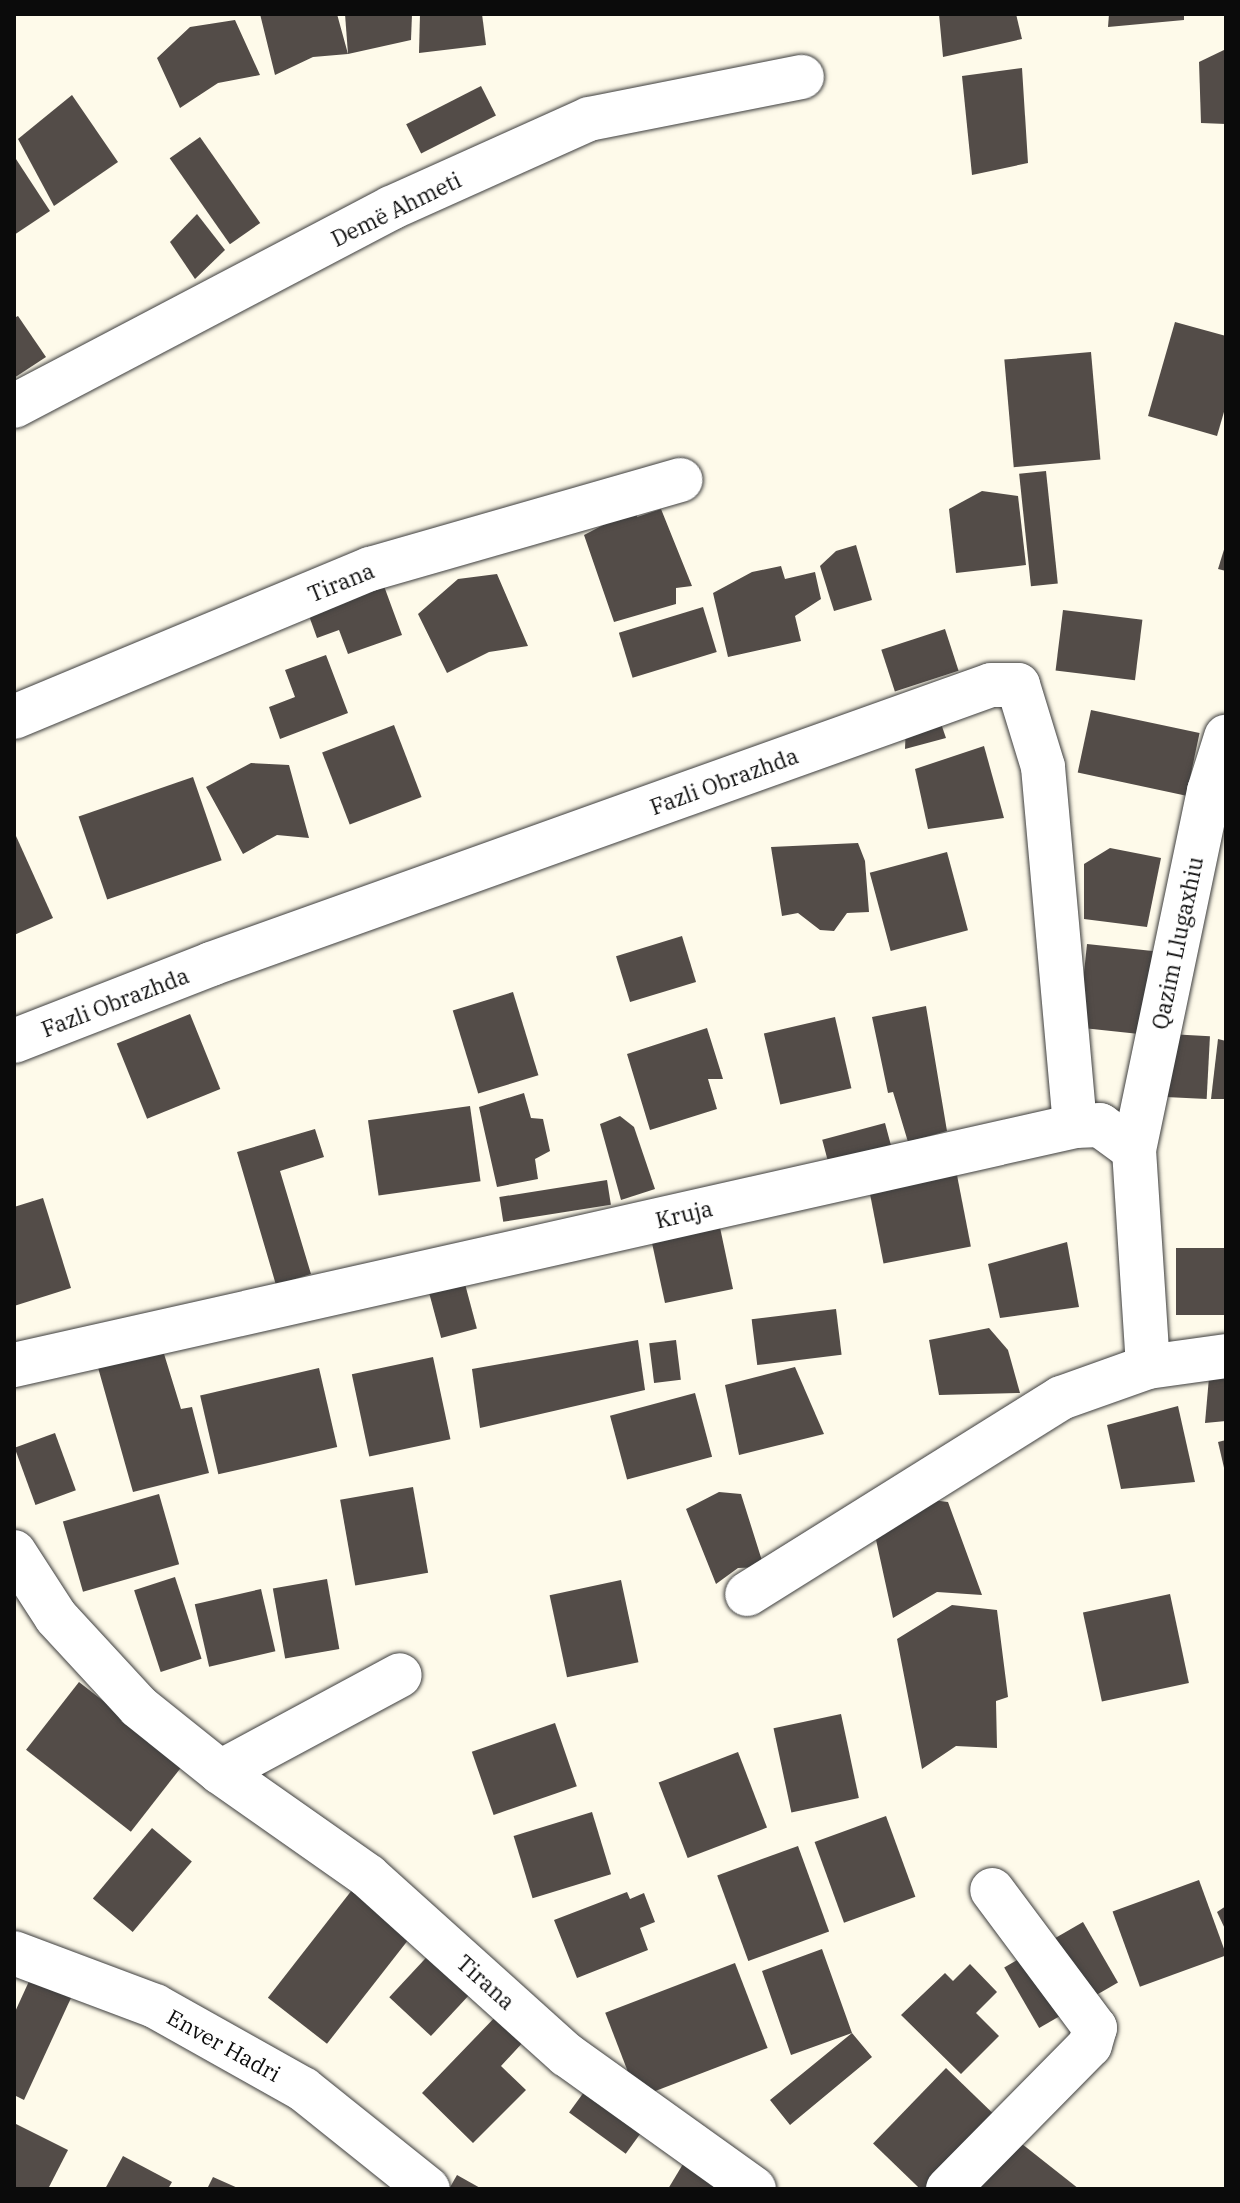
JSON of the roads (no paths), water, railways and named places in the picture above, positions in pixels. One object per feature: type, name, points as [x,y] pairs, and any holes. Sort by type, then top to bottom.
[{"type":"street","name":"Demë Ahmeti","points":[[14,406],[391,208],[589,119],[802,77]]},
{"type":"street","name":"Tirana","points":[[14,717],[370,569],[680,480]]},
{"type":"street","name":"Fazli Obrazhda","points":[[14,1041],[226,959],[991,685],[1018,685],[1043,767],[1075,1126]]},
{"type":"street","name":"Qazim Llugaxhiu","points":[[1134,1150],[1209,791],[1226,737]]},
{"type":"street","name":"Kruja","points":[[14,1365],[1075,1126],[1100,1125],[1134,1150]]},
{"type":"street","points":[[1134,1150],[1148,1367]]},
{"type":"street","points":[[747,1594],[1061,1398],[1148,1367],[1226,1356]]},
{"type":"street","name":"Tirana","points":[[14,1552],[56,1617],[139,1707],[220,1772],[368,1876],[567,2055],[754,2189]]},
{"type":"street","points":[[220,1772],[400,1675]]},
{"type":"street","points":[[948,2189],[1090,2045],[1095,2028],[992,1890]]},
{"type":"street","name":"Enver Hadri","points":[[14,1953],[155,2006],[303,2089],[414,2185]]}]
